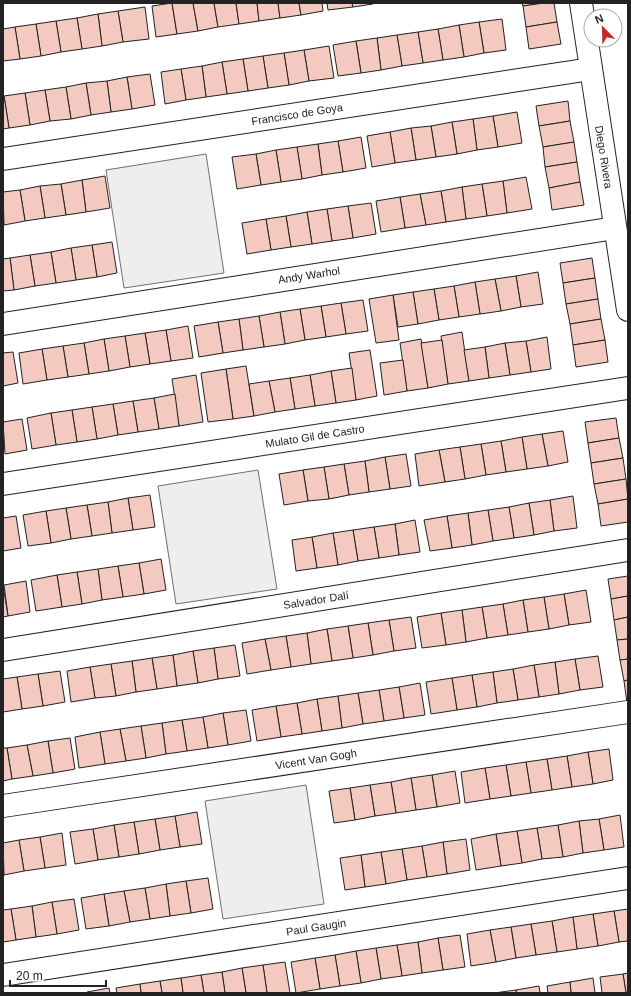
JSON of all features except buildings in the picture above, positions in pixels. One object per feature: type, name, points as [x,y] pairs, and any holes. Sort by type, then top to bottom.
[{"type":"street","name":"Diego Rivera","points":[[581,3],[628,310]]},
{"type":"street","name":"Francisco de Goya","points":[[3,159],[591,69]]},
{"type":"street","name":"Andy Warhol","points":[[3,324],[615,228]]},
{"type":"street","name":"Mulato Gil de Castro","points":[[3,484],[628,388]]},
{"type":"street","name":"Salvador Dalí","points":[[3,650],[628,550]]},
{"type":"street","name":"Vicent Van Gogh","points":[[3,806],[628,712]]},
{"type":"street","name":"Paul Gaugin","points":[[3,975],[628,878]]},
{"type":"shaded area","points":[[206,154],[224,273],[124,288],[106,170]]},
{"type":"shaded area","points":[[258,470],[277,589],[176,604],[158,486]]},
{"type":"shaded area","points":[[306,785],[324,904],[223,919],[205,801]]}]
